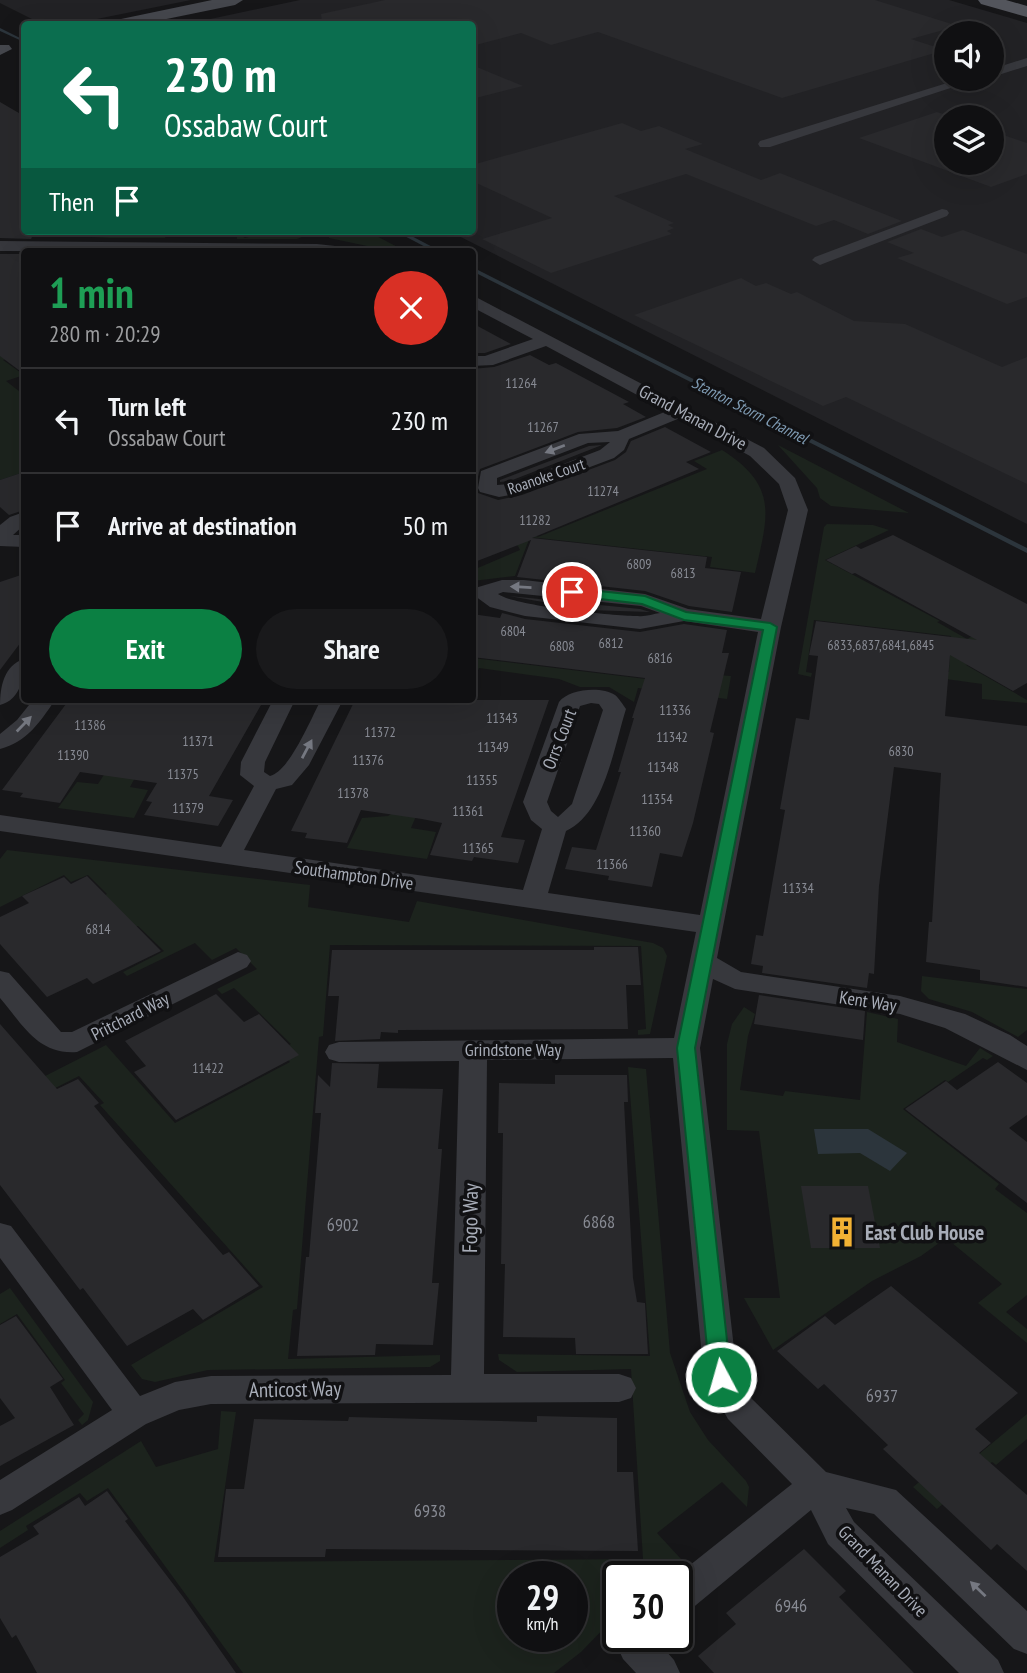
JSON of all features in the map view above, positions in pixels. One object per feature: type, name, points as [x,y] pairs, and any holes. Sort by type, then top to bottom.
[{"type":"main road","points":[[987,0],[1027,12]]},
{"type":"street","points":[[135,21],[235,0]]},
{"type":"street","points":[[1004,69],[1027,62]]},
{"type":"street","points":[[765,144],[934,91]]},
{"type":"street","points":[[820,260],[943,213]]},
{"type":"street","points":[[0,246],[72,248]]},
{"type":"street","name":"Grand Manan Drive","points":[[476,302],[757,452],[788,482],[798,510],[770,627],[686,1048],[721,1377],[740,1409],[816,1485],[841,1533],[985,1673]]},
{"type":"street","points":[[480,361],[547,340]]},
{"type":"street","name":"Roanoke Court","points":[[621,436],[618,446],[595,459],[514,489],[499,491],[487,488],[488,475],[585,438],[621,436],[683,411]]},
{"type":"street","points":[[0,537],[21,519]]},
{"type":"street","points":[[0,537],[21,540]]},
{"type":"street","points":[[477,592],[502,586],[524,586],[645,600],[684,615],[770,627]]},
{"type":"street","points":[[0,698],[21,670]]},
{"type":"street","name":"Orrs Court","points":[[590,696],[606,699],[615,709],[583,806],[571,820],[555,827],[540,815],[535,802],[570,702],[590,696]]},
{"type":"street","points":[[0,742],[7,740],[27,723],[42,703]]},
{"type":"street","points":[[282,703],[253,762],[252,775],[267,784],[284,780],[301,760],[330,703]]},
{"type":"street","points":[[229,856],[267,784]]},
{"type":"street","name":"Southampton Drive","points":[[0,823],[709,925]]},
{"type":"street","points":[[533,900],[555,827]]},
{"type":"street","name":"Pritchard Way","points":[[0,980],[51,1039],[64,1043],[80,1042],[238,961]]},
{"type":"street","name":"Kent Way","points":[[702,962],[735,980],[900,1005],[955,1021],[1000,1042],[1027,1060]]},
{"type":"street","name":"Grindstone Way","points":[[339,1052],[686,1048]]},
{"type":"street","name":"Fogo Way","points":[[467,1387],[473,1049]]},
{"type":"street","points":[[0,1234],[134,1414]]},
{"type":"street","name":"Anticost Way","points":[[0,1499],[134,1414],[175,1396],[211,1390],[619,1388]]},
{"type":"street","points":[[693,1585],[816,1485],[884,1501],[1027,1636]]},
{"type":"street","points":[[642,1652],[661,1673]]},
{"type":"shaded area","points":[[0,0],[191,0],[87,21],[36,21],[0,3]]},
{"type":"shaded area","points":[[300,0],[949,0],[1027,23],[1027,524],[457,235],[476,235],[476,21],[201,21]]},
{"type":"shaded area","points":[[144,235],[166,235],[165,238],[91,238]]},
{"type":"shaded area","points":[[237,235],[245,238],[255,235],[307,235],[297,239],[237,239]]},
{"type":"shaded area","points":[[329,235],[375,235],[399,248],[377,248],[329,238]]},
{"type":"shaded area","points":[[0,330],[21,331],[21,354],[3,360],[21,373],[21,376],[6,381],[21,393],[21,473],[0,480]]},
{"type":"shaded area","points":[[778,445],[909,513],[831,506],[820,498],[817,488]]},
{"type":"shaded area","points":[[722,450],[753,476],[761,490],[765,519],[755,573],[710,567],[712,557],[530,537],[515,576],[476,581],[476,569],[520,550],[518,546],[476,519],[476,512],[484,498],[500,500],[492,509],[538,537],[707,469],[694,461]]},
{"type":"shaded area","points":[[827,524],[873,525],[889,530],[825,560],[940,621],[937,622],[967,639],[1027,608],[1027,632],[966,665],[1027,700],[1027,703],[982,699],[982,684],[946,679],[945,672],[949,672],[951,636],[814,620],[806,672],[812,673],[811,677],[798,674],[824,527]]},
{"type":"shaded area","points":[[476,658],[687,684],[691,673],[731,676],[727,699],[638,688],[634,702],[609,687],[580,687],[559,679],[479,668],[476,675]]},
{"type":"shaded area","points":[[150,703],[154,703],[164,724],[130,787],[148,790],[134,818],[58,808],[77,782],[98,784]]},
{"type":"shaded area","points":[[464,703],[411,828],[436,832],[427,859],[347,848],[362,818],[388,816],[398,810]]},
{"type":"shaded area","points":[[7,850],[310,885],[308,907],[409,922],[417,901],[653,943],[663,948],[667,956],[650,1034],[638,1035],[638,1030],[646,1029],[641,946],[330,945],[323,1036],[319,1037],[297,1309],[293,1310],[288,1359],[440,1355],[440,1361],[430,1367],[208,1370],[155,1382],[142,1379],[131,1365],[263,1287],[100,1105],[104,1103],[79,1076],[0,1116],[0,1099],[106,1045],[175,1123],[290,1062],[279,1050],[291,1044],[234,988],[222,994],[217,989],[257,969],[236,948],[212,960],[195,943],[127,976],[123,972],[164,951],[138,926],[133,928],[103,896],[107,894],[88,875],[71,882],[64,875],[0,907],[0,859]]},
{"type":"shaded area","points":[[922,976],[1027,989],[1027,1030],[1018,1037],[972,1012],[929,999],[921,991]]},
{"type":"shaded area","points":[[744,1007],[755,1014],[748,1036],[740,1090],[783,1096],[785,1091],[860,1100],[867,1012],[898,1019],[897,1042],[966,1066],[980,1048],[993,1056],[987,1060],[983,1058],[948,1082],[945,1080],[903,1109],[999,1184],[995,1189],[1027,1213],[1027,1295],[1006,1312],[1027,1329],[1027,1343],[978,1303],[1002,1284],[946,1238],[921,1256],[872,1281],[773,1350],[744,1298],[780,1298],[759,1131],[727,1130],[727,1044],[732,1024]]},
{"type":"shaded area","points":[[628,1067],[646,1069],[670,1353],[690,1412],[708,1440],[749,1487],[747,1507],[722,1482],[657,1533],[681,1559],[679,1561],[602,1561],[602,1630],[588,1645],[588,1561],[497,1561],[497,1652],[581,1652],[554,1673],[243,1673],[108,1488],[87,1501],[80,1493],[26,1526],[28,1530],[0,1548],[0,1531],[141,1441],[156,1467],[218,1449],[221,1411],[236,1412],[214,1562],[643,1559],[631,1369],[517,1372],[499,1360],[498,1354],[650,1356]]},
{"type":"shaded area","points":[[814,1129],[868,1129],[907,1153],[890,1171],[860,1153],[818,1154]]},
{"type":"shaded area","points":[[10,1288],[93,1402],[88,1420],[82,1425],[78,1420],[84,1414],[61,1383],[65,1380],[17,1314],[0,1324],[0,1294]]},
{"type":"shaded area","points":[[1027,1414],[1027,1439],[996,1465],[992,1462],[937,1509],[913,1487],[934,1470],[947,1481]]},
{"type":"building","points":[[385,0],[875,0],[942,21],[934,21],[934,33],[911,39],[934,46],[934,53],[782,98],[598,32],[551,45],[521,33],[476,45],[476,21],[322,21],[321,14]]},
{"type":"building","points":[[476,67],[523,86],[476,98]]},
{"type":"building","points":[[0,102],[21,114],[21,235],[33,235],[31,239],[0,238]]},
{"type":"building","points":[[934,113],[934,166],[859,138]]},
{"type":"building","points":[[622,123],[641,131],[659,126],[703,144],[685,149],[761,180],[780,173],[902,221],[868,234],[834,220],[816,226],[686,174],[614,196],[674,223],[668,225],[674,228],[667,231],[672,234],[551,273],[482,239],[552,218],[476,183],[476,164]]},
{"type":"building","points":[[1004,135],[1027,143],[1027,174],[991,187],[959,175],[1004,175]]},
{"type":"building","points":[[921,229],[942,237],[963,230],[1027,254],[1027,297],[1007,304],[897,258],[914,253],[887,242]]},
{"type":"building","points":[[0,254],[21,254],[21,372],[0,356]]},
{"type":"building","points":[[741,278],[756,286],[766,283],[791,294],[797,292],[854,321],[905,324],[1002,367],[1027,357],[1027,484],[846,397],[823,406],[634,315]]},
{"type":"building","points":[[476,325],[511,344],[485,353],[476,353]]},
{"type":"building","points":[[530,355],[549,365],[556,363],[629,402],[623,404],[646,417],[617,428],[578,432],[480,469],[476,484],[476,369],[494,367]]},
{"type":"building","points":[[665,427],[711,452],[686,462],[699,469],[532,538],[707,557],[705,568],[741,572],[732,612],[689,606],[645,591],[517,577],[531,540],[476,561],[476,490],[478,493],[498,500],[522,495],[615,460],[626,452],[631,441]]},
{"type":"building","points":[[602,445],[510,481],[500,482],[589,446]]},
{"type":"building","points":[[21,473],[21,511],[9,515],[0,507],[0,480]]},
{"type":"building","points":[[893,535],[1027,604],[1027,683],[1013,691],[950,655],[945,716],[1027,726],[1027,987],[980,980],[980,970],[926,962],[929,922],[932,922],[941,773],[894,767],[879,886],[874,974],[869,973],[867,988],[762,973],[763,966],[751,964],[756,935],[763,936],[785,810],[780,809],[796,718],[809,720],[818,656],[809,655],[816,621],[977,640],[826,560],[856,546],[861,549]]},
{"type":"building","points":[[21,575],[21,642],[0,670],[0,582]]},
{"type":"building","points":[[509,596],[640,609],[650,612],[588,610]]},
{"type":"building","points":[[502,613],[525,619],[640,632],[684,624],[727,630],[722,653],[729,653],[710,732],[714,733],[693,823],[682,857],[660,853],[652,887],[565,869],[572,847],[596,850],[621,772],[618,772],[645,678],[476,657],[476,615],[500,618]]},
{"type":"building","points":[[549,700],[501,837],[525,840],[518,863],[474,857],[472,861],[430,855],[442,823],[361,810],[347,843],[305,838],[307,833],[291,831],[354,703]]},
{"type":"building","points":[[67,703],[261,705],[209,796],[233,800],[218,826],[144,815],[152,802],[146,801],[157,783],[80,772],[60,803],[20,797],[23,793],[2,790]]},
{"type":"building","points":[[87,876],[161,951],[93,984],[87,978],[47,997],[0,944],[0,917],[29,903],[22,896],[64,877],[71,884]]},
{"type":"building","points":[[594,947],[638,947],[641,985],[626,985],[628,1029],[398,1030],[398,1033],[381,1032],[380,1039],[335,1041],[339,996],[328,996],[332,950],[594,950]]},
{"type":"building","points":[[216,994],[244,1022],[259,1014],[299,1055],[176,1120],[134,1072],[146,1066],[125,1041]]},
{"type":"building","points":[[759,995],[865,1011],[863,1040],[754,1024]]},
{"type":"building","points":[[0,1024],[57,1089],[78,1079],[99,1103],[94,1106],[124,1142],[223,1255],[229,1252],[259,1286],[203,1320],[193,1309],[127,1346],[83,1288],[80,1290],[0,1185]]},
{"type":"building","points":[[998,1062],[1027,1083],[1027,1115],[1009,1128],[1027,1142],[1027,1203],[905,1109],[946,1081],[957,1090]]},
{"type":"building","points":[[332,1063],[379,1064],[377,1088],[443,1089],[438,1149],[442,1149],[432,1283],[439,1283],[433,1345],[376,1344],[375,1355],[297,1356],[306,1257],[309,1257],[321,1113],[315,1113],[318,1075],[330,1087]]},
{"type":"building","points":[[555,1075],[627,1075],[628,1102],[624,1102],[633,1278],[637,1302],[645,1303],[648,1354],[576,1354],[575,1338],[503,1337],[503,1133],[498,1133],[499,1083],[555,1084]]},
{"type":"building","name":"East Club House","points":[[801,1186],[868,1186],[880,1248],[811,1248]]},
{"type":"building","points":[[891,1286],[1018,1393],[975,1429],[991,1443],[979,1453],[1027,1495],[1027,1571],[997,1544],[991,1550],[883,1449],[888,1445],[824,1384],[818,1389],[777,1351],[825,1316],[835,1325]]},
{"type":"building","points":[[16,1316],[63,1379],[50,1387],[74,1425],[0,1466],[0,1426],[15,1418],[0,1398],[0,1325]]},
{"type":"building","points":[[537,1416],[617,1418],[617,1472],[633,1472],[638,1551],[326,1549],[325,1557],[218,1557],[226,1489],[244,1489],[254,1419],[348,1421],[349,1417],[537,1422]]},
{"type":"building","points":[[107,1491],[128,1519],[125,1521],[236,1673],[37,1673],[16,1635],[12,1638],[0,1618],[0,1557],[39,1534],[33,1526],[79,1497],[85,1506]]},
{"type":"building","points":[[804,1549],[846,1591],[839,1597],[914,1673],[714,1673],[698,1656],[736,1624],[726,1613]]},
{"type":"waterway","name":"Stanton Storm Channel","points":[[0,29],[21,40]]},
{"type":"waterway","name":"Stanton Storm Channel","points":[[406,235],[431,248]]},
{"type":"waterway","name":"Stanton Storm Channel","points":[[476,271],[1027,551]]},
{"type":"place","name":"East Club House","points":[[842,1232]]},
{"type":"route","points":[[572,592],[645,600],[684,615],[770,627],[686,1048],[721,1377]]}]
